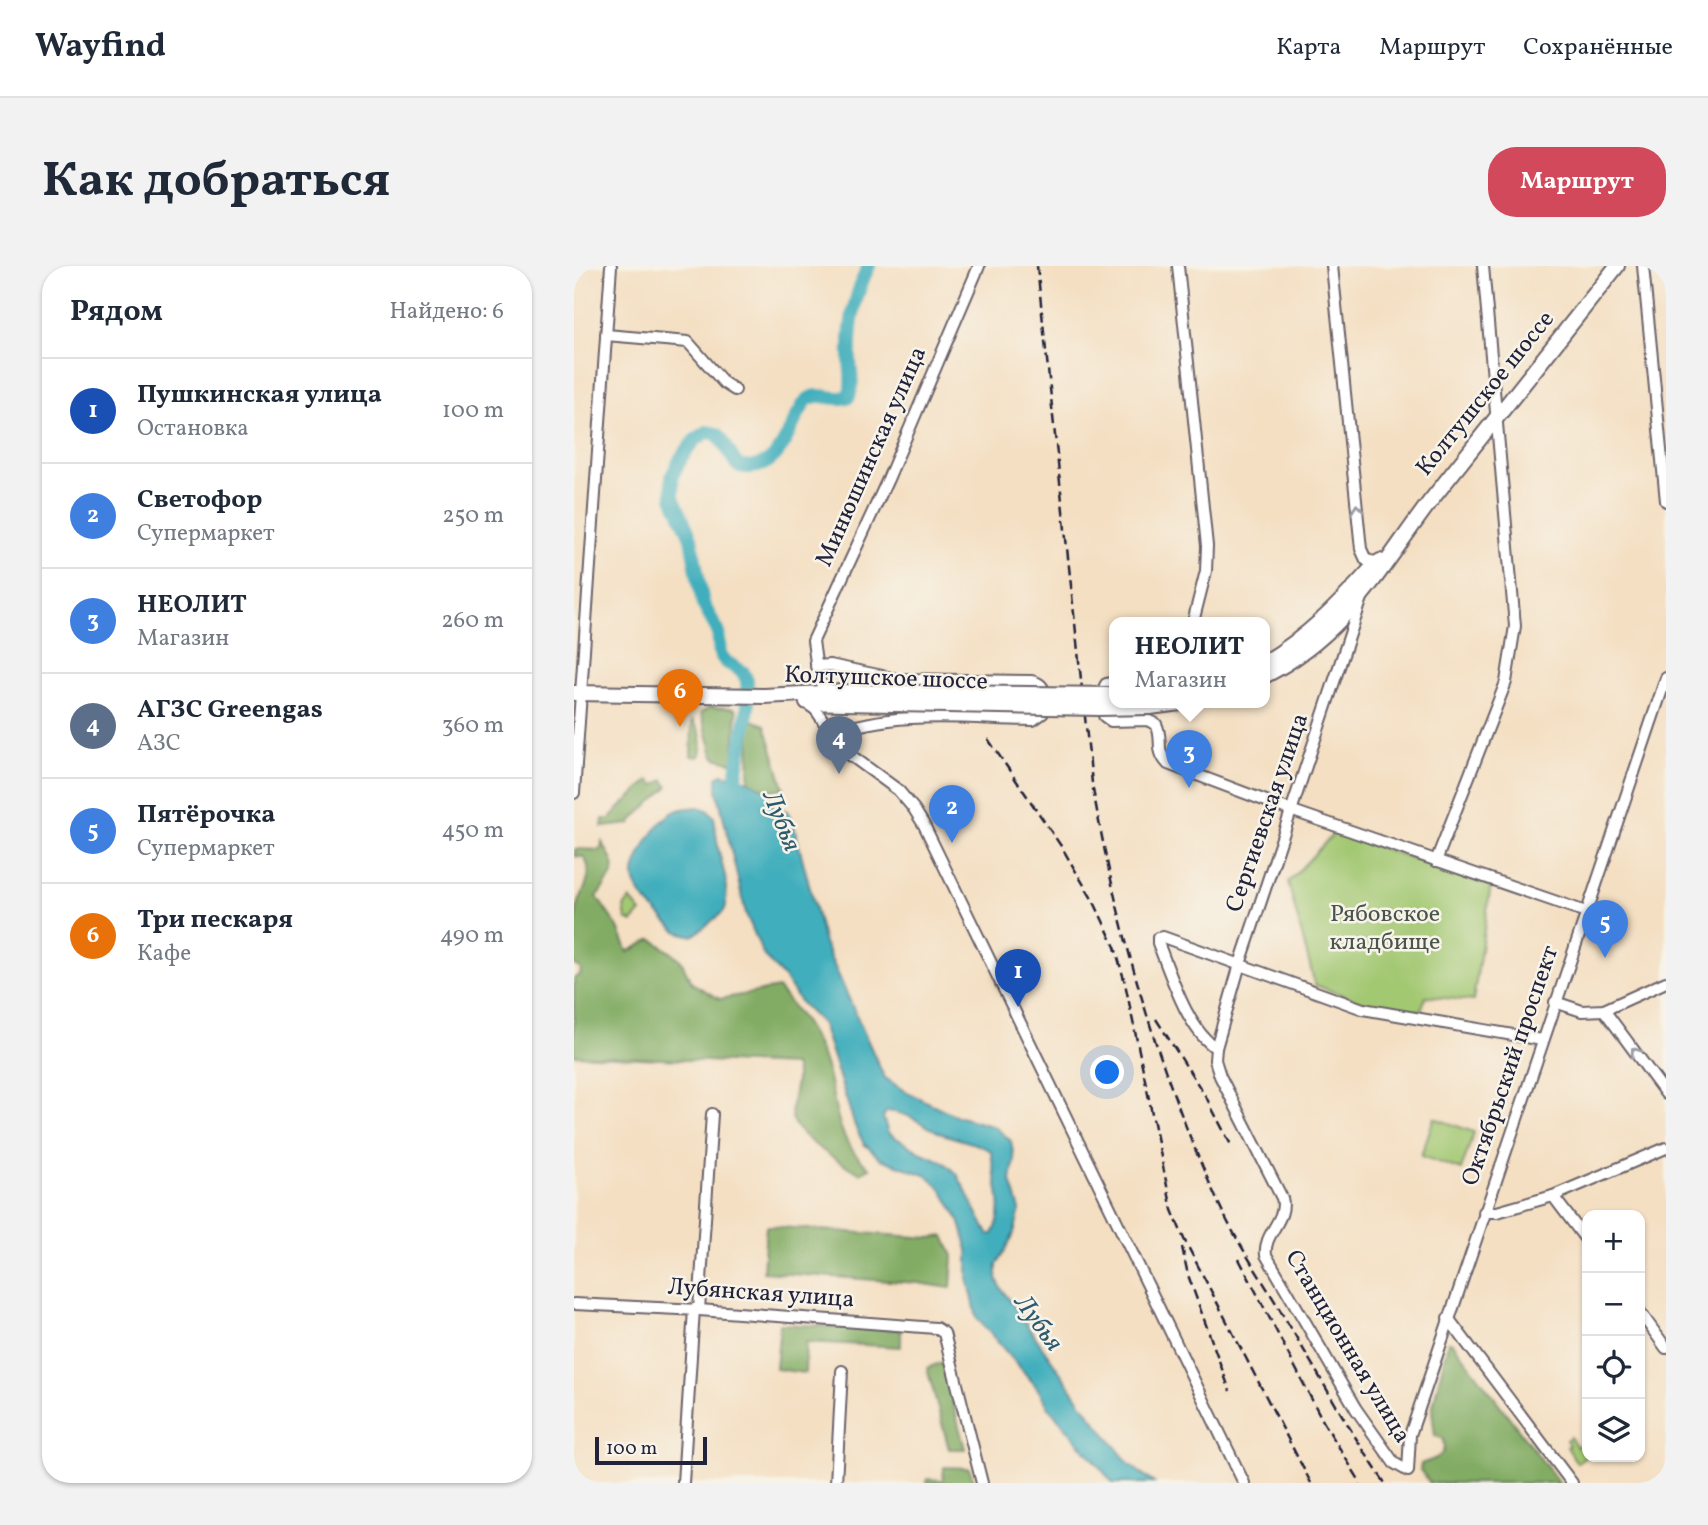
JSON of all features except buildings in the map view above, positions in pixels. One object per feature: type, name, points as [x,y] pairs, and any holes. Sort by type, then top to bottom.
[{"type":"main road","name":"Колтушское шоссе","points":[[1270,660],[1350,611],[1418,518],[1617,266]]},
{"type":"main road","name":"Колтушское шоссе","points":[[1270,673],[1293,660],[1323,629],[1404,530],[1418,518]]},
{"type":"main road","name":"Колтушское шоссе","points":[[577,693],[806,697],[1109,695]]},
{"type":"main road","name":"Колтушское шоссе","points":[[839,696],[1109,708]]},
{"type":"street","points":[[574,793],[577,693],[611,266]]},
{"type":"street","name":"Минюшинская улица","points":[[806,697],[814,685],[816,666],[813,647],[817,631],[890,473],[979,266]]},
{"type":"street","points":[[1178,266],[1207,546],[1206,571],[1194,617]]},
{"type":"street","points":[[1332,266],[1362,549],[1366,560],[1376,562],[1380,559]]},
{"type":"street","points":[[1436,861],[1506,682],[1515,626],[1483,266]]},
{"type":"street","points":[[1643,266],[1666,501]]},
{"type":"street","points":[[606,335],[692,342],[724,383],[735,390]]},
{"type":"street","name":"Сергиевская улица","points":[[1216,1048],[1240,964],[1363,594]]},
{"type":"street","points":[[1323,629],[1339,634],[1346,644]]},
{"type":"street","points":[[830,665],[898,678],[1031,681],[1040,683],[1045,690],[1043,713],[1033,720],[904,719],[866,724],[832,734],[827,717],[839,696],[822,685],[816,666],[830,665]]},
{"type":"street","name":"Октябрьский проспект","points":[[1408,1471],[1410,1435],[1448,1318],[1666,678]]},
{"type":"street","points":[[1109,683],[1104,688],[1103,709],[1107,719],[1152,721],[1159,728],[1160,756],[1168,764],[1290,810],[1586,912]]},
{"type":"street","points":[[806,697],[847,754],[898,790],[924,825],[1244,1483]]},
{"type":"street","name":"Станционная улица","points":[[1240,964],[1163,937],[1158,938],[1181,999],[1205,1041],[1216,1048],[1215,1060],[1220,1076],[1284,1205],[1283,1212],[1267,1240],[1266,1255],[1356,1409],[1394,1463],[1408,1471]]},
{"type":"street","points":[[1240,964],[1363,1009],[1542,1040]]},
{"type":"street","points":[[1555,1002],[1582,1011],[1604,1010],[1666,982]]},
{"type":"street","points":[[1604,1010],[1666,1094]]},
{"type":"street","points":[[684,1483],[712,1114]]},
{"type":"street","points":[[1484,1212],[1497,1212],[1553,1196],[1666,1148]]},
{"type":"street","points":[[1553,1196],[1582,1234]]},
{"type":"street","name":"Лубянская улица","points":[[574,1304],[936,1328],[944,1333],[982,1483]]},
{"type":"street","points":[[1448,1318],[1573,1483]]},
{"type":"street","points":[[1645,1319],[1666,1348]]},
{"type":"street","points":[[836,1483],[842,1371]]},
{"type":"green space","points":[[710,707],[734,708],[737,711],[733,763],[713,755],[701,713]]},
{"type":"green space","points":[[750,719],[765,725],[784,788],[767,791],[749,781]]},
{"type":"green space","points":[[692,720],[701,737],[699,757],[691,756]]},
{"type":"green space","points":[[649,780],[655,785],[664,780],[668,787],[630,824],[602,827],[603,819],[610,819]]},
{"type":"green space","name":"Рябовское кладбище","points":[[1335,832],[1491,885],[1473,1001],[1426,996],[1421,1011],[1364,1003],[1315,985],[1288,882]]},
{"type":"green space","points":[[602,842],[614,866],[612,875],[597,897],[618,928],[628,952],[652,939],[680,959],[692,983],[720,999],[778,988],[815,1040],[824,1061],[842,1132],[858,1157],[870,1168],[860,1173],[852,1169],[822,1150],[796,1126],[791,1112],[796,1078],[794,1065],[574,1055],[574,978],[580,975],[581,969],[574,965],[575,923],[589,871],[584,857],[575,856],[575,849],[601,850]]},
{"type":"green space","points":[[630,899],[641,912],[632,922],[626,919],[624,907]]},
{"type":"green space","points":[[1434,1118],[1474,1132],[1461,1170],[1421,1156]]},
{"type":"green space","points":[[766,1226],[930,1238],[944,1236],[953,1256],[951,1288],[918,1283],[763,1272]]},
{"type":"green space","points":[[780,1324],[901,1330],[901,1347],[806,1342],[805,1373],[776,1369]]},
{"type":"green space","points":[[1448,1342],[1453,1343],[1559,1483],[1430,1483],[1420,1470],[1421,1464],[1435,1459],[1444,1449],[1442,1438],[1435,1436],[1432,1410]]},
{"type":"green space","points":[[942,1362],[965,1449],[949,1449],[927,1368]]},
{"type":"green space","points":[[1570,1437],[1577,1447],[1582,1444],[1582,1459],[1577,1463],[1567,1447],[1569,1445],[1566,1440]]},
{"type":"green space","points":[[944,1467],[969,1468],[975,1483],[927,1483],[927,1479],[943,1480]]},
{"type":"water","points":[[722,774],[749,781],[767,791],[779,817],[782,818],[782,810],[787,811],[793,822],[824,943],[884,1077],[906,1092],[957,1116],[995,1127],[1011,1141],[1014,1159],[1011,1181],[1020,1210],[1013,1236],[997,1265],[997,1278],[1001,1288],[1088,1412],[1130,1465],[1154,1483],[1113,1483],[1050,1409],[1036,1386],[977,1318],[968,1278],[968,1250],[959,1220],[942,1190],[928,1176],[881,1159],[864,1144],[855,1126],[822,1024],[801,1003],[785,979],[764,956],[746,914],[717,790],[717,777]],"holes":[[[887,1111],[895,1112],[938,1132],[991,1151],[999,1203],[993,1234],[988,1234],[957,1174],[942,1161],[922,1153],[888,1133],[883,1117]]]},
{"type":"water","points":[[698,807],[708,810],[714,817],[726,880],[726,907],[693,936],[675,930],[653,908],[641,894],[634,877],[637,861],[660,824],[675,811]]},
{"type":"waterway","name":"Лубья","points":[[743,795],[736,777],[748,708],[747,681],[743,672],[726,662],[720,654],[718,631],[703,604],[691,538],[673,497],[672,476],[681,458],[695,440],[707,432],[717,434],[738,466],[761,465],[777,454],[807,400],[817,396],[849,396],[852,382],[852,322],[856,299],[869,266]]},
{"type":"railway","points":[[1037,266],[1092,783],[1126,943],[1157,1047],[1195,1150],[1224,1215],[1345,1421],[1385,1483]]},
{"type":"railway","points":[[988,739],[1061,846],[1095,904],[1115,947],[1125,983],[1172,1210],[1184,1239],[1311,1483]]},
{"type":"railway","points":[[1156,1019],[1206,1097],[1231,1145]]},
{"type":"railway","points":[[1182,1247],[1188,1275],[1230,1391]]},
{"type":"railway","points":[[1239,1259],[1324,1423],[1361,1483]]},
{"type":"place","name":"Три пескаря","points":[[680,727]]},
{"type":"place","name":"АГЗС Greengas","points":[[839,774]]},
{"type":"place","name":"НЕОЛИТ","points":[[1189,788]]},
{"type":"place","name":"Светофор","points":[[952,843]]},
{"type":"place","name":"Пятёрочка","points":[[1605,958]]},
{"type":"place","name":"Пушкинская улица","points":[[1018,1007]]}]
